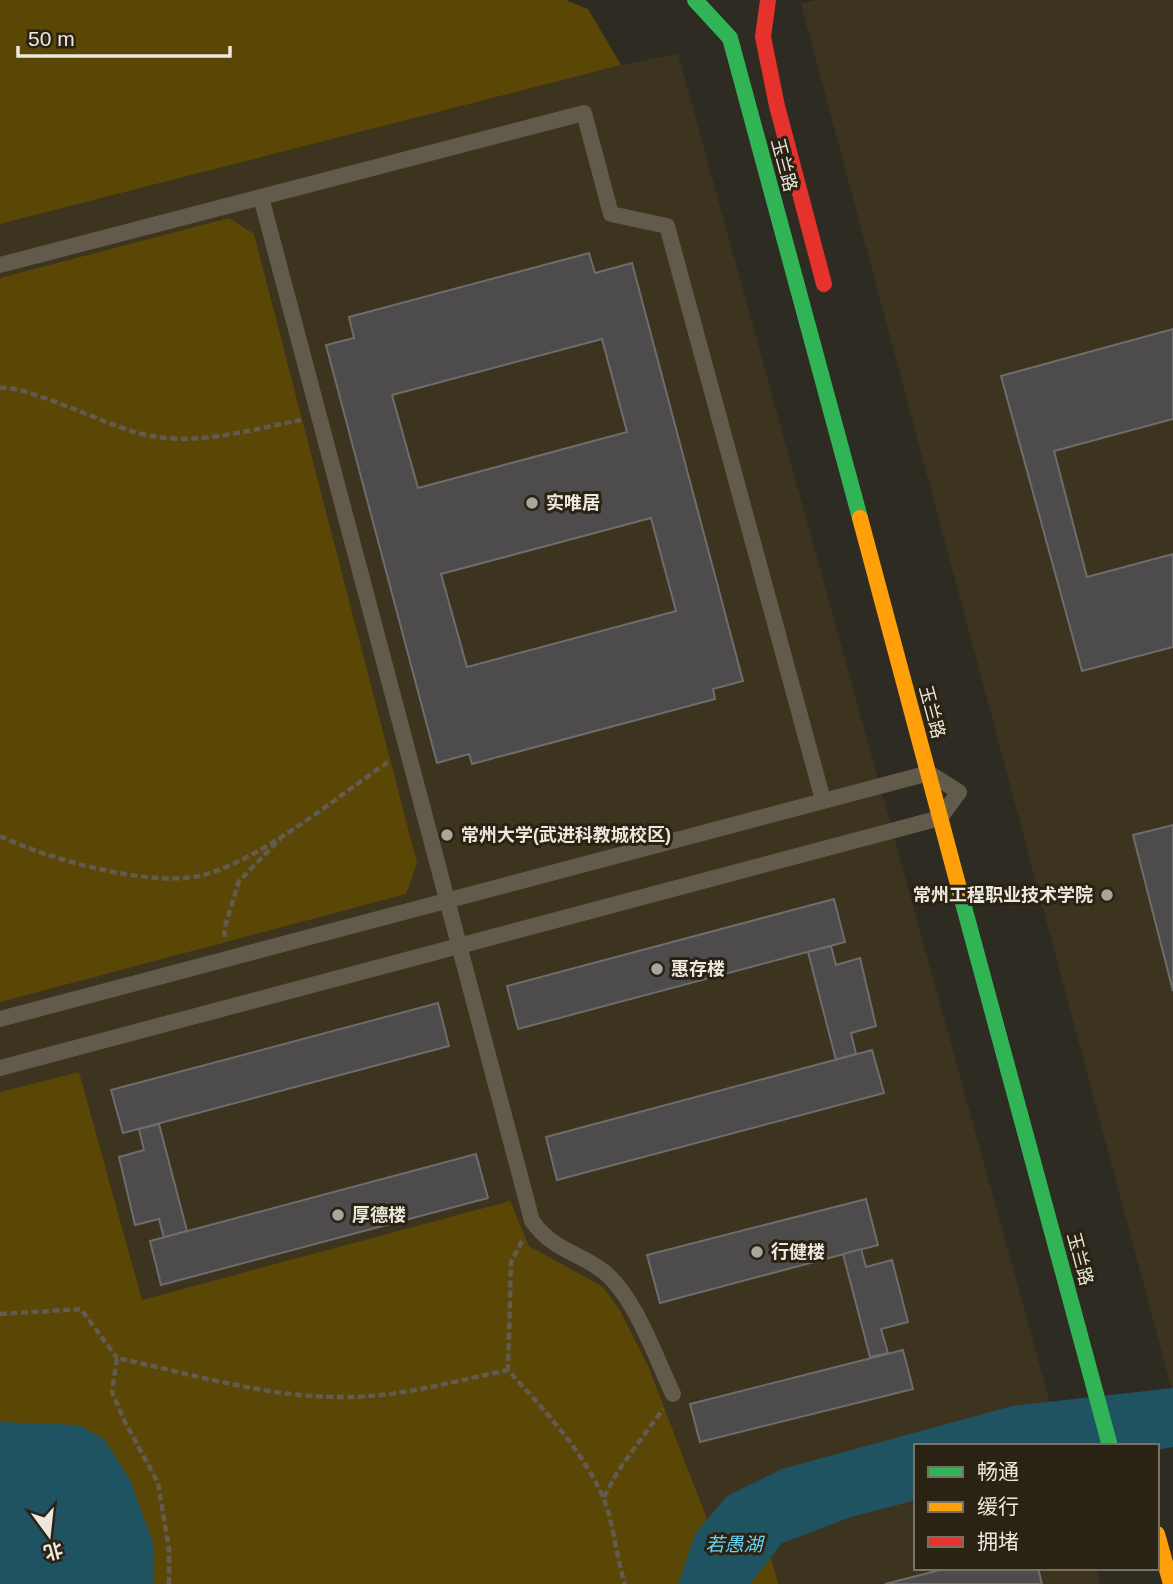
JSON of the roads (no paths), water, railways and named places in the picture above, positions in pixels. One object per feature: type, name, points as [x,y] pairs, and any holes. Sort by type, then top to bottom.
[{"type":"street","name":"玉兰路","points":[[695,0],[730,38],[1109,1444]]},
{"type":"street","name":"玉兰路","points":[[768,0],[763,37],[770,72],[827,295]]},
{"type":"street","points":[[952,765],[966,819]]},
{"type":"street","points":[[1159,1541],[1171,1584]]},
{"type":"lane","points":[[0,265],[584,113],[611,215],[667,226],[823,800]]},
{"type":"lane","points":[[261,197],[457,946],[532,1221],[547,1241],[602,1270],[623,1291],[673,1394]]},
{"type":"lane","points":[[0,1019],[929,773],[959,792],[940,818],[0,1068]]},
{"type":"water","name":"若愚湖","points":[[1173,1388],[1173,1447],[1159,1450],[1159,1444],[914,1444],[914,1501],[851,1517],[782,1543],[750,1584],[678,1584],[696,1532],[727,1496],[782,1469],[1012,1406]]},
{"type":"water","points":[[0,1422],[79,1425],[104,1439],[130,1480],[153,1542],[154,1584],[0,1584]]},
{"type":"place","name":"实唯居","points":[[532,503]]},
{"type":"place","name":"常州大学(武进科教城校区)","points":[[447,835]]},
{"type":"place","name":"常州工程职业技术学院","points":[[1107,895]]},
{"type":"place","name":"惠存楼","points":[[657,969]]},
{"type":"place","name":"厚德楼","points":[[338,1215]]},
{"type":"place","name":"行健楼","points":[[757,1252]]}]
